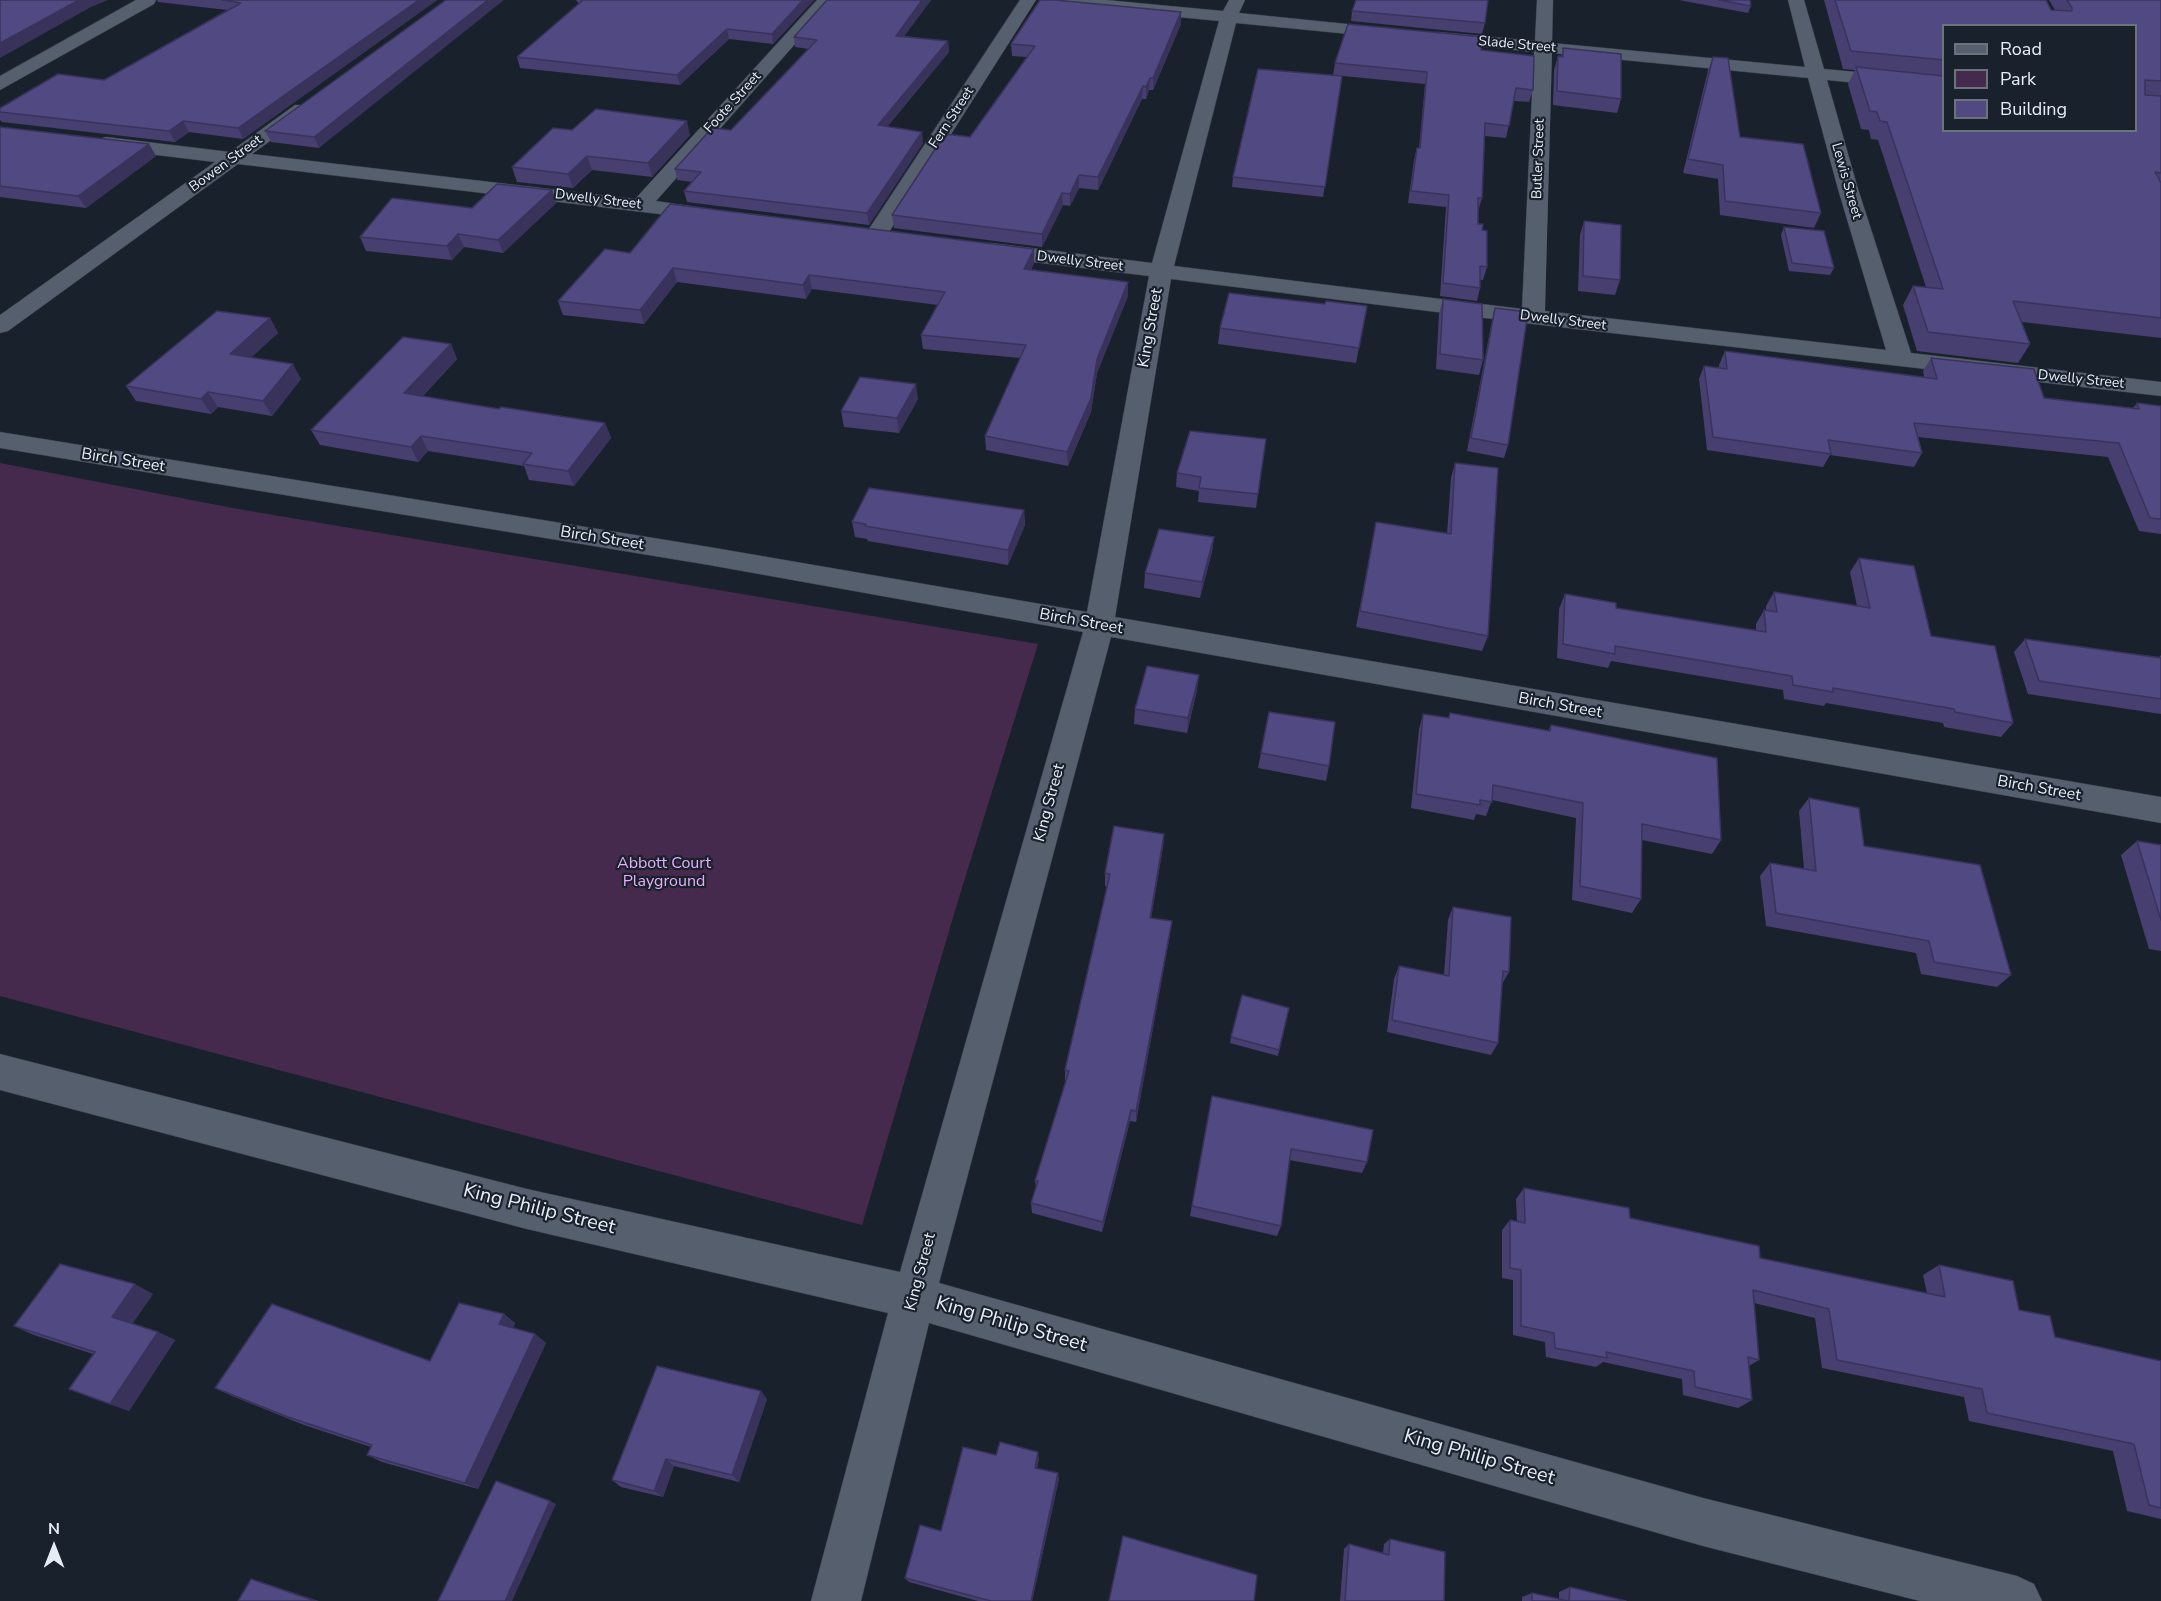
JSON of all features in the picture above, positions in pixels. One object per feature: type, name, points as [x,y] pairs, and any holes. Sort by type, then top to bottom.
[{"type":"street","points":[[0,84],[148,0]]},
{"type":"street","name":"Foote Street","points":[[641,205],[826,0]]},
{"type":"street","name":"Fern Street","points":[[876,235],[1028,0]]},
{"type":"street","name":"Slade Street","points":[[1054,0],[1233,9],[1409,35],[1942,86]]},
{"type":"street","name":"Butler Street","points":[[1533,317],[1545,0]]},
{"type":"street","name":"Lewis Street","points":[[1796,0],[1848,189],[1901,360]]},
{"type":"street","name":"King Street","points":[[836,1601],[914,1297],[1099,626],[1161,272],[1233,9]]},
{"type":"street","name":"Bowen Street","points":[[0,326],[321,95]]},
{"type":"street","name":"Dwelly Street","points":[[82,140],[735,217]]},
{"type":"street","points":[[852,232],[900,238]]},
{"type":"street","name":"Dwelly Street","points":[[971,248],[1533,317],[2161,388]]},
{"type":"street","name":"Birch Street","points":[[0,440],[709,556],[2161,810]]},
{"type":"street","name":"King Philip Street","points":[[0,1072],[527,1209],[914,1297],[1703,1522],[2017,1601]]},
{"type":"green space","name":"Abbott Court Playground","points":[[0,463],[238,509],[1038,644],[957,904],[862,1225],[0,996]]},
{"type":"building","points":[[0,0],[79,0],[0,43]]},
{"type":"building","points":[[222,0],[419,0],[238,128],[183,121],[169,131],[0,112],[0,108],[58,74],[104,80],[241,3]]},
{"type":"building","points":[[446,0],[488,0],[314,137],[265,131]]},
{"type":"building","points":[[582,0],[803,0],[772,34],[727,29],[677,75],[517,57]]},
{"type":"building","points":[[827,0],[922,0],[896,36],[948,41],[878,125],[922,132],[867,213],[684,191],[701,172],[675,169],[712,128],[731,130],[817,40],[794,37]]},
{"type":"building","points":[[1040,0],[1181,12],[1153,78],[1150,78],[1146,87],[1143,86],[1098,177],[1079,175],[1070,194],[1062,193],[1042,234],[892,215],[945,134],[970,137],[1035,46],[1011,44]]},
{"type":"building","points":[[1356,0],[1488,0],[1485,23],[1352,11]]},
{"type":"building","points":[[1719,0],[1750,0],[1751,6]]},
{"type":"building","points":[[1835,0],[2046,0],[2051,10],[2072,11],[2067,0],[2161,0],[2161,81],[2145,80],[2145,95],[2161,96],[2161,173],[2155,172],[2161,183],[2161,318],[2013,301],[2030,344],[1928,332],[1913,286],[1943,289],[1887,122],[1880,121],[1877,112],[1870,111],[1856,67],[1942,76],[1942,132],[2137,132],[2137,24],[1942,24],[1942,60],[1851,51]]},
{"type":"building","points":[[1348,24],[1483,37],[1481,50],[1534,56],[1533,90],[1516,88],[1509,126],[1485,123],[1482,198],[1478,198],[1478,224],[1483,224],[1482,230],[1487,231],[1487,267],[1480,266],[1480,288],[1443,283],[1449,195],[1411,191],[1417,148],[1420,148],[1427,72],[1335,63]]},
{"type":"building","points":[[1563,48],[1621,54],[1621,99],[1557,91],[1558,56],[1563,57]]},
{"type":"building","points":[[1713,57],[1728,58],[1740,137],[1803,144],[1821,213],[1725,201],[1723,165],[1688,159]]},
{"type":"building","points":[[1258,69],[1342,76],[1325,187],[1233,177]]},
{"type":"building","points":[[596,109],[687,121],[648,163],[587,156],[568,174],[512,167],[553,128],[572,130]]},
{"type":"building","points":[[0,127],[149,144],[78,196],[0,186]]},
{"type":"building","points":[[497,184],[552,190],[498,240],[458,234],[447,246],[360,237],[392,198],[472,208]]},
{"type":"building","points":[[670,204],[1034,249],[1024,269],[1128,282],[1097,359],[1091,398],[1067,452],[985,436],[1026,345],[921,335],[945,292],[809,275],[803,285],[673,268],[640,310],[558,301],[605,249],[630,253]]},
{"type":"building","points":[[1584,221],[1621,225],[1620,280],[1583,276]]},
{"type":"building","points":[[1784,227],[1824,231],[1834,268],[1792,263]]},
{"type":"building","points":[[1229,293],[1325,304],[1326,301],[1367,306],[1359,348],[1220,328]]},
{"type":"building","points":[[1443,299],[1482,304],[1483,360],[1440,354]]},
{"type":"building","points":[[1495,308],[1528,312],[1508,445],[1471,438]]},
{"type":"building","points":[[217,311],[270,318],[230,354],[293,364],[263,401],[208,392],[201,399],[126,386]]},
{"type":"building","points":[[403,337],[451,344],[404,393],[499,409],[501,407],[605,423],[568,471],[523,464],[532,453],[421,436],[411,447],[311,430]]},
{"type":"building","points":[[1725,351],[1937,379],[1931,358],[2034,369],[2044,398],[2139,409],[2137,403],[2161,406],[2161,519],[2150,518],[2119,443],[1914,423],[1922,453],[1828,440],[1831,454],[1713,437],[1704,366],[1727,369]]},
{"type":"building","points":[[860,377],[916,384],[897,418],[841,411]]},
{"type":"building","points":[[1190,431],[1266,439],[1258,494],[1199,488],[1201,477],[1177,473]]},
{"type":"building","points":[[1455,463],[1498,468],[1488,636],[1360,611],[1376,522],[1451,534]]},
{"type":"building","points":[[869,488],[1024,510],[1008,550],[852,522]]},
{"type":"building","points":[[1159,529],[1214,537],[1202,582],[1145,573]]},
{"type":"building","points":[[1859,558],[1914,566],[1931,636],[1995,646],[2013,723],[1955,712],[1954,709],[1833,688],[1833,692],[1793,685],[1792,676],[1615,646],[1615,654],[1563,644],[1565,594],[1616,603],[1616,608],[1766,632],[1764,610],[1777,612],[1774,592],[1870,608]]},
{"type":"building","points":[[2025,639],[2161,658],[2161,699],[2039,681]]},
{"type":"building","points":[[1147,666],[1199,675],[1188,718],[1135,709]]},
{"type":"building","points":[[1269,712],[1335,722],[1329,766],[1261,753]]},
{"type":"building","points":[[1450,713],[1550,731],[1551,725],[1717,758],[1721,840],[1642,824],[1641,899],[1580,886],[1583,803],[1493,785],[1492,802],[1480,800],[1480,805],[1416,794],[1423,714],[1449,718]]},
{"type":"building","points":[[1809,798],[1859,808],[1864,846],[1980,865],[2011,975],[1934,962],[1929,941],[1776,913],[1770,863],[1816,871]]},
{"type":"building","points":[[1114,826],[1164,834],[1150,918],[1172,921],[1136,1111],[1131,1110],[1103,1222],[1031,1203],[1038,1181],[1035,1181],[1069,1071],[1065,1070],[1110,874],[1105,873]]},
{"type":"building","points":[[2137,841],[2161,845],[2161,920]]},
{"type":"building","points":[[1453,907],[1511,917],[1509,972],[1503,971],[1498,1043],[1392,1020],[1399,966],[1449,976]]},
{"type":"building","points":[[1242,995],[1289,1008],[1279,1050],[1231,1037]]},
{"type":"building","points":[[1212,1096],[1373,1130],[1367,1162],[1291,1149],[1281,1226],[1192,1206]]},
{"type":"building","points":[[1524,1188],[1629,1208],[1630,1218],[1759,1246],[1760,1258],[1945,1297],[1939,1265],[2013,1281],[2019,1310],[2050,1316],[2055,1337],[2161,1361],[2161,1508],[2149,1505],[2134,1444],[1987,1413],[1982,1389],[1837,1360],[1829,1309],[1753,1290],[1759,1360],[1748,1357],[1752,1400],[1695,1387],[1694,1371],[1606,1352],[1607,1358],[1555,1348],[1554,1333],[1521,1326],[1521,1270],[1510,1268],[1510,1220],[1525,1223]]},
{"type":"building","points":[[60,1264],[135,1284],[112,1317],[158,1332],[110,1404],[69,1389],[95,1352],[14,1326]]},
{"type":"building","points":[[459,1303],[504,1314],[499,1324],[535,1334],[465,1483],[367,1455],[372,1445],[288,1417],[215,1388],[272,1304],[430,1361]]},
{"type":"building","points":[[657,1366],[761,1391],[732,1475],[666,1459],[654,1491],[612,1480]]},
{"type":"building","points":[[1000,1442],[1038,1452],[1035,1468],[1058,1473],[1031,1601],[991,1601],[905,1578],[920,1525],[941,1531],[963,1447],[996,1455]]},
{"type":"building","points":[[496,1481],[550,1501],[505,1601],[438,1601]]},
{"type":"building","points":[[1123,1536],[1257,1575],[1254,1601],[1109,1601]]},
{"type":"building","points":[[1390,1539],[1445,1552],[1444,1601],[1345,1601],[1349,1544],[1389,1555]]},
{"type":"building","points":[[251,1579],[315,1601],[238,1601]]},
{"type":"building","points":[[1570,1587],[1626,1601],[1569,1601]]},
{"type":"building","points":[[1532,1593],[1568,1601],[1532,1601]]}]
